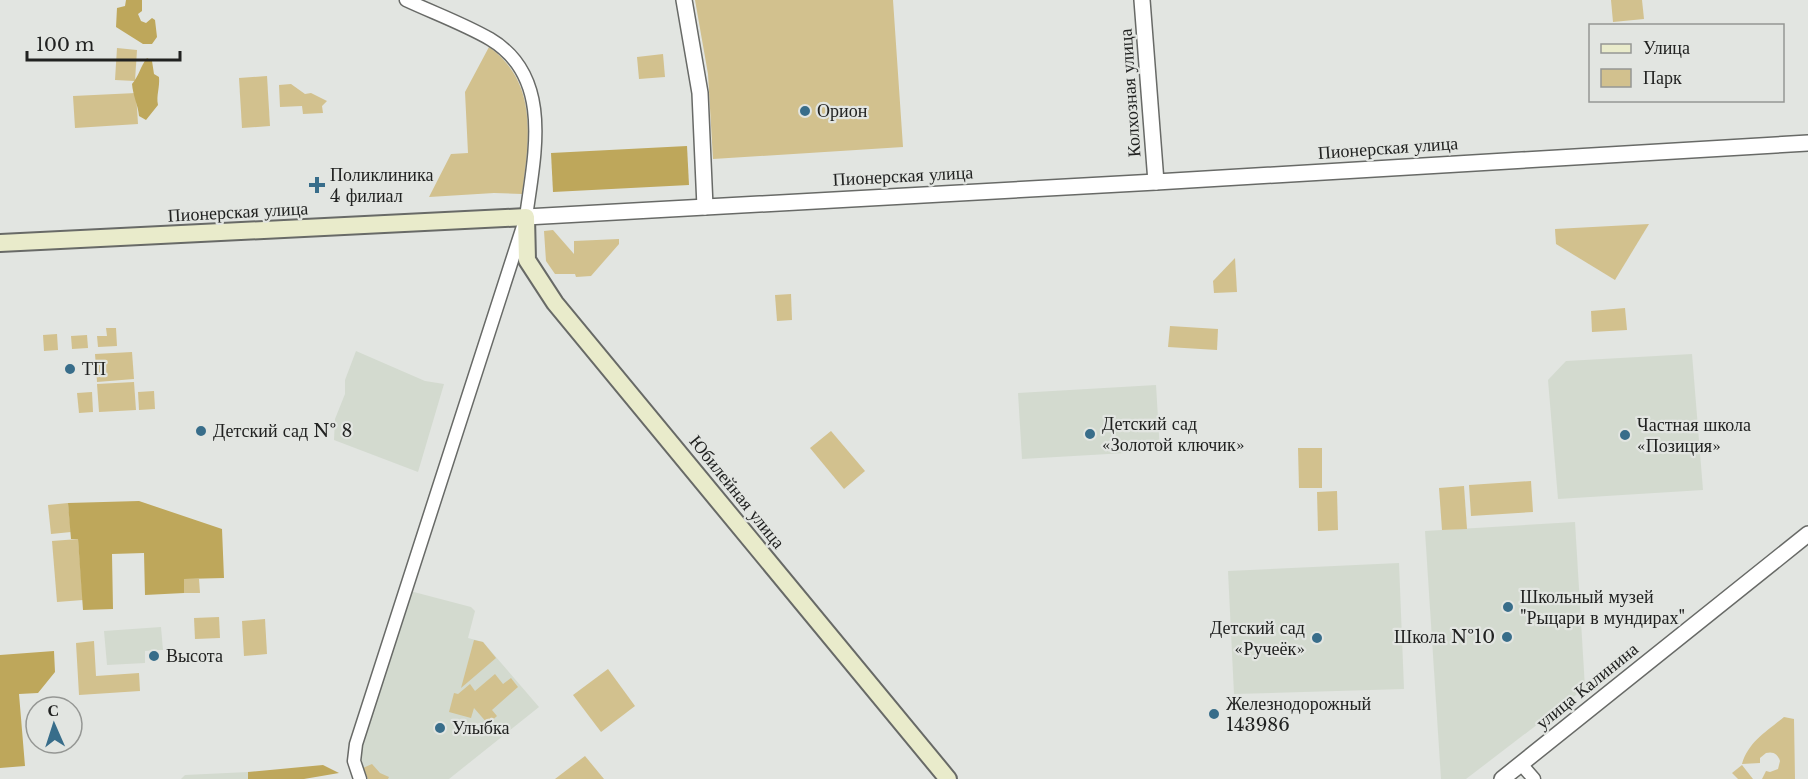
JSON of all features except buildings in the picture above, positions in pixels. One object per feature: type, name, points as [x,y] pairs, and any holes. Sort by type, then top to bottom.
[{"type":"main road","name":"Пионерская улица","points":[[0,243],[526,217]]},
{"type":"main road","points":[[520,260],[526,217]]},
{"type":"main road","name":"Юбилейная улица","points":[[520,260],[948,779]]},
{"type":"street","points":[[406,0],[491,39],[522,69],[533,104],[536,132],[526,217]]},
{"type":"street","points":[[684,0],[700,93],[705,207]]},
{"type":"street","name":"Колхозная улица","points":[[1142,0],[1156,183]]},
{"type":"street","name":"Пионерская улица","points":[[526,217],[1156,183],[1808,143]]},
{"type":"street","points":[[360,779],[354,761],[356,744],[520,260]]},
{"type":"street","name":"улица Калинина","points":[[1502,779],[1808,534]]},
{"type":"street","points":[[1521,764],[1534,779]]},
{"type":"shaded area","points":[[126,0],[142,0],[142,11],[138,14],[141,21],[146,23],[152,18],[155,20],[157,37],[152,44],[143,44],[116,27],[117,8],[125,6]]},
{"type":"shaded area","points":[[147,58],[152,61],[154,74],[159,77],[159,81],[158,105],[146,120],[139,116],[132,84]]},
{"type":"shaded area","points":[[687,146],[689,185],[553,192],[551,153]]},
{"type":"shaded area","points":[[356,351],[425,381],[444,384],[418,472],[334,440],[335,419],[345,394],[345,380]]},
{"type":"shaded area","name":"Частная школа «Позиция»","points":[[1692,354],[1703,490],[1558,499],[1548,380],[1566,361]]},
{"type":"shaded area","name":"Детский сад «Золотой ключик»","points":[[1156,385],[1160,451],[1022,459],[1018,393]]},
{"type":"shaded area","points":[[139,501],[222,529],[224,578],[184,579],[184,593],[145,595],[144,553],[112,554],[113,609],[83,610],[78,539],[71,539],[68,503]]},
{"type":"shaded area","name":"Школа №10","points":[[1575,522],[1585,688],[1466,779],[1441,779],[1425,531]]},
{"type":"shaded area","name":"Детский сад «Ручеёк»","points":[[1399,563],[1404,689],[1234,694],[1228,571]]},
{"type":"shaded area","name":"Улыбка","points":[[410,591],[471,607],[475,611],[468,638],[483,642],[539,707],[449,779],[368,779],[358,758]]},
{"type":"shaded area","points":[[161,627],[163,650],[145,651],[145,663],[107,665],[104,631]]},
{"type":"shaded area","points":[[54,651],[55,672],[38,693],[19,694],[25,766],[0,768],[0,655]]},
{"type":"shaded area","points":[[323,765],[339,773],[304,779],[248,779],[248,772]]},
{"type":"shaded area","points":[[248,772],[248,779],[181,779],[185,775]]},
{"type":"green space","name":"Орион","points":[[695,0],[893,0],[903,147],[713,159],[708,74]]},
{"type":"green space","points":[[1611,0],[1642,0],[1644,19],[1613,22]]},
{"type":"green space","points":[[489,47],[505,61],[523,95],[528,133],[522,194],[494,193],[429,197],[451,154],[468,153],[465,92]]},
{"type":"green space","points":[[117,48],[137,50],[135,81],[115,80]]},
{"type":"green space","points":[[663,54],[665,77],[639,79],[637,57]]},
{"type":"green space","points":[[267,76],[270,126],[242,128],[239,78]]},
{"type":"green space","points":[[291,84],[305,94],[311,93],[327,101],[322,106],[323,113],[303,114],[302,106],[280,107],[279,85]]},
{"type":"green space","points":[[136,93],[138,124],[75,128],[73,96]]},
{"type":"green space","points":[[1649,224],[1615,280],[1556,244],[1555,229]]},
{"type":"green space","points":[[553,230],[574,254],[574,241],[619,239],[619,244],[591,276],[576,277],[575,274],[555,274],[546,261],[544,231]]},
{"type":"green space","points":[[1235,258],[1237,292],[1214,293],[1213,281]]},
{"type":"green space","points":[[791,294],[792,320],[777,321],[775,295]]},
{"type":"green space","points":[[1625,308],[1627,330],[1592,332],[1591,311]]},
{"type":"green space","points":[[1170,326],[1218,329],[1217,350],[1168,347]]},
{"type":"green space","points":[[106,328],[116,328],[117,346],[98,347],[97,336],[107,336]]},
{"type":"green space","points":[[57,334],[58,350],[44,351],[43,335]]},
{"type":"green space","points":[[87,335],[88,348],[72,349],[71,336]]},
{"type":"green space","points":[[132,352],[134,379],[97,382],[95,354]]},
{"type":"green space","points":[[134,382],[136,410],[99,412],[97,384]]},
{"type":"green space","points":[[154,391],[155,409],[139,410],[138,392]]},
{"type":"green space","points":[[92,392],[93,412],[79,413],[77,393]]},
{"type":"green space","points":[[831,431],[865,471],[844,489],[810,448]]},
{"type":"green space","points":[[1298,448],[1322,448],[1322,488],[1299,488]]},
{"type":"green space","points":[[1531,481],[1533,512],[1471,516],[1469,485]]},
{"type":"green space","points":[[1464,486],[1467,529],[1442,530],[1439,488]]},
{"type":"green space","points":[[1337,491],[1338,530],[1318,531],[1317,492]]},
{"type":"green space","points":[[68,503],[71,532],[51,534],[48,505]]},
{"type":"green space","points":[[78,539],[83,600],[57,602],[52,541]]},
{"type":"green space","points":[[184,579],[199,579],[200,593],[184,593]]},
{"type":"green space","points":[[219,617],[220,638],[195,639],[194,618]]},
{"type":"green space","points":[[265,619],[267,654],[244,656],[242,621]]},
{"type":"green space","points":[[474,640],[483,642],[496,658],[461,688]]},
{"type":"green space","points":[[94,641],[96,676],[139,673],[140,691],[79,695],[76,643]]},
{"type":"green space","points":[[608,669],[635,706],[601,732],[573,695]]},
{"type":"green space","points":[[495,674],[503,684],[511,678],[518,687],[492,710],[497,716],[488,724],[474,708],[471,718],[449,712],[454,693],[458,694],[470,684],[475,691]]},
{"type":"green space","points":[[1784,717],[1794,719],[1795,779],[1762,779],[1766,771],[1778,769],[1780,761],[1777,755],[1771,752],[1766,753],[1760,758],[1760,763],[1742,764],[1753,743]]},
{"type":"green space","points":[[585,756],[604,779],[555,779]]},
{"type":"green space","points":[[372,764],[380,773],[389,777],[388,779],[368,779],[363,768]]},
{"type":"green space","points":[[1742,765],[1753,779],[1738,779],[1732,773]]},
{"type":"place","name":"Орион","points":[[805,111]]},
{"type":"place","name":"Поликлиника 4 филиал","points":[[317,185]]},
{"type":"place","name":"ТП","points":[[70,369]]},
{"type":"place","name":"Детский сад № 8","points":[[201,431]]},
{"type":"place","name":"Детский сад «Золотой ключик»","points":[[1090,434]]},
{"type":"place","name":"Частная школа «Позиция»","points":[[1625,435]]},
{"type":"place","name":"Школьный музей \"Рыцари в мундирах\"","points":[[1508,607]]},
{"type":"place","name":"Школа №10","points":[[1507,637]]},
{"type":"place","name":"Детский сад «Ручеёк»","points":[[1317,638]]},
{"type":"place","name":"Высота","points":[[154,656]]},
{"type":"place","name":"Железнодорожный 143986","points":[[1214,714]]},
{"type":"place","name":"Улыбка","points":[[440,728]]}]
